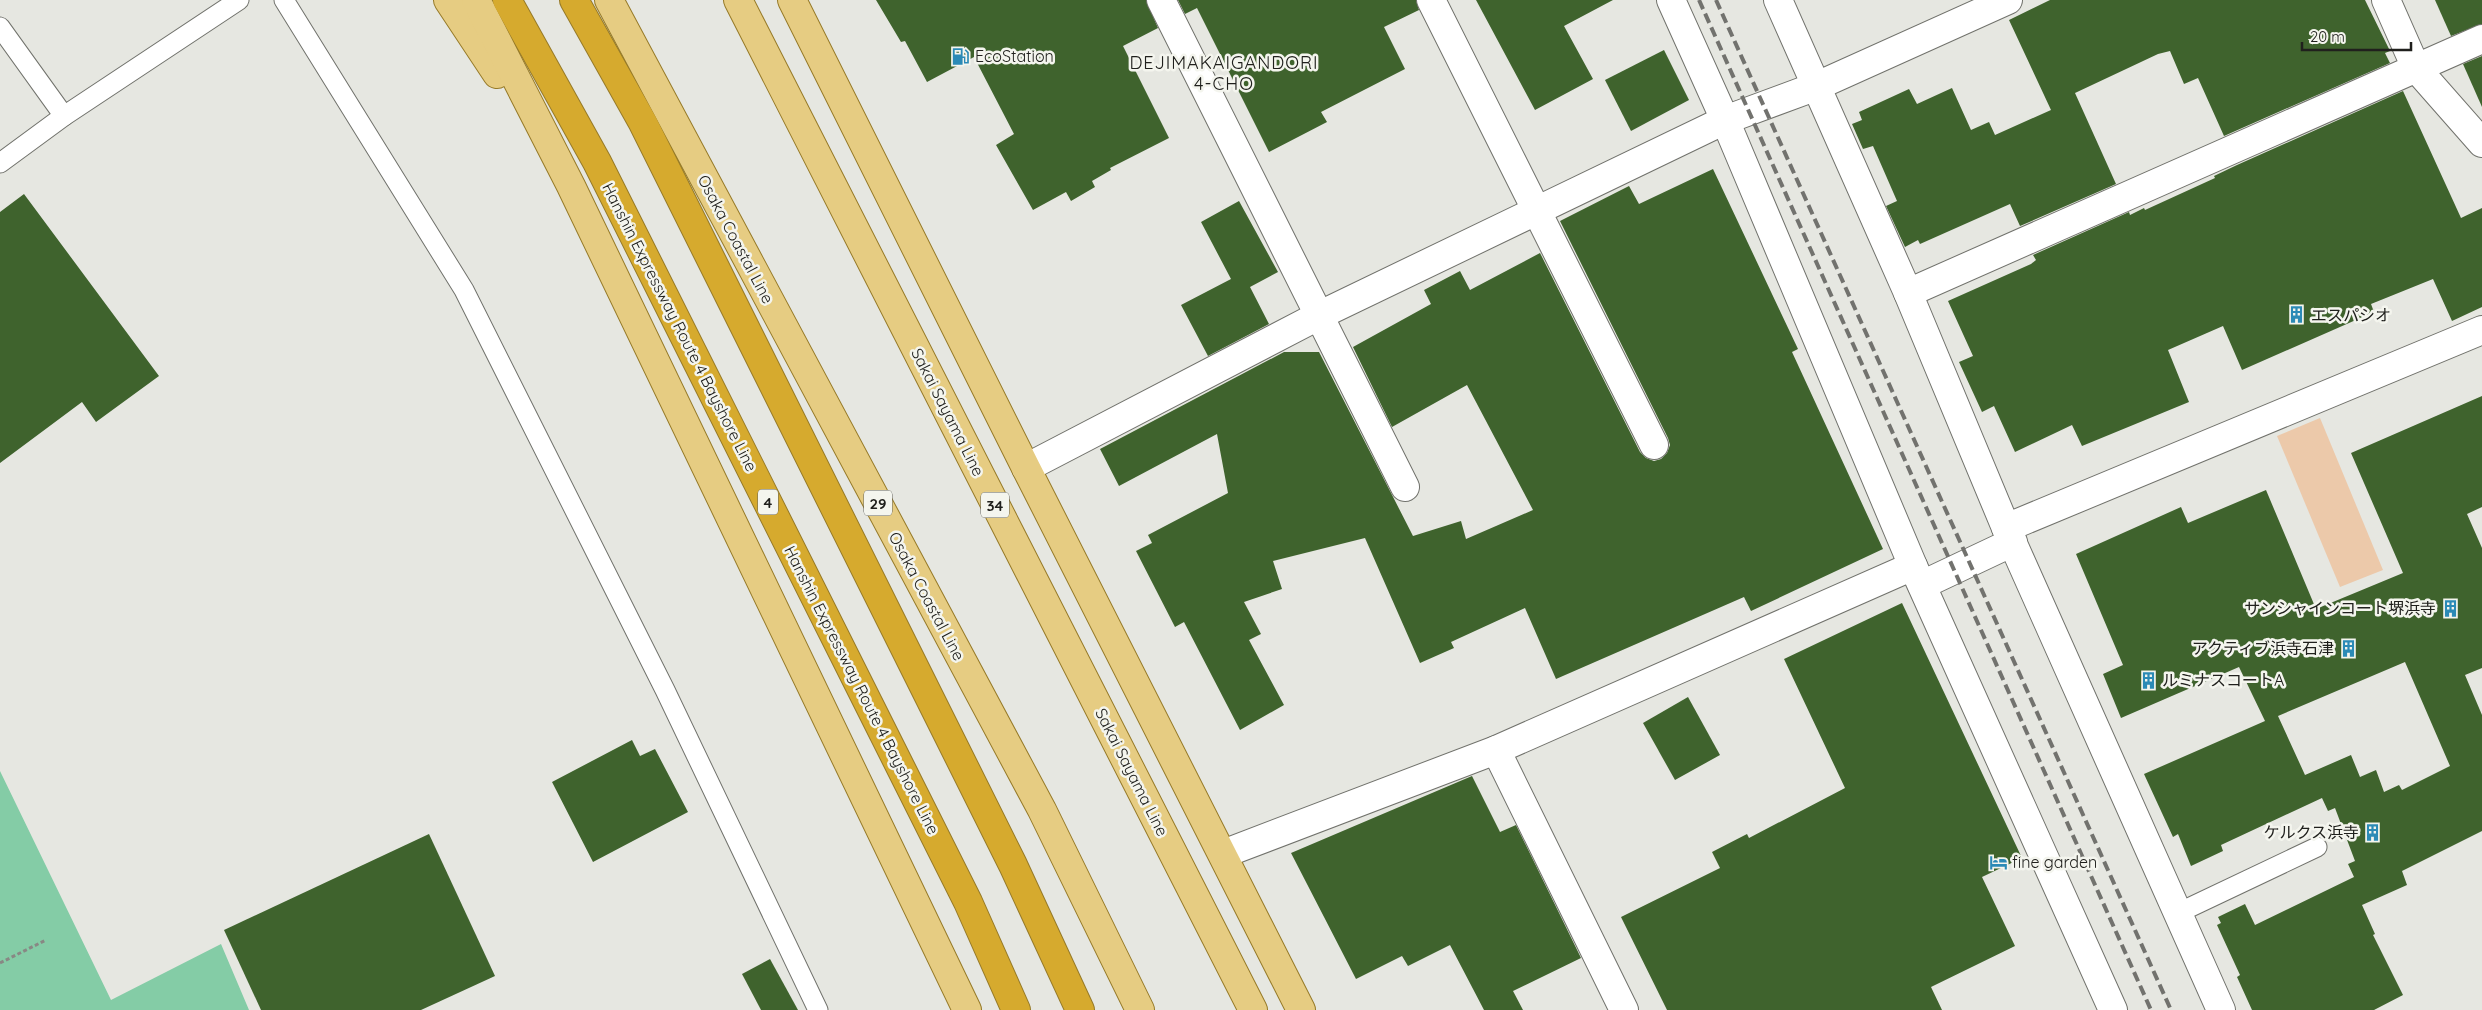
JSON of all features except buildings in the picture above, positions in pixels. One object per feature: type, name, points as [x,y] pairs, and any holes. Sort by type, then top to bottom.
[{"type":"highway","name":"Hanshin Expressway Route 4 Bayshore Line","points":[[507,0],[597,162],[968,902],[1016,1010]]},
{"type":"highway","points":[[574,0],[643,123],[1013,865],[1080,1010]]},
{"type":"main road","points":[[448,0],[571,186]]},
{"type":"main road","points":[[476,0],[571,186],[967,1010]]},
{"type":"main road","name":"Osaka Coastal Line","points":[[609,0],[1042,810],[1140,1010]]},
{"type":"main road","name":"Sakai Sayama Line","points":[[738,0],[1253,1010]]},
{"type":"main road","points":[[792,0],[1026,468],[1301,1010]]},
{"type":"street","points":[[1161,0],[1405,487]]},
{"type":"street","points":[[1432,0],[1654,445]]},
{"type":"street","points":[[1671,0],[1725,120],[1917,575],[2113,1010]]},
{"type":"street","points":[[1778,0],[1908,293],[2010,535],[2221,1010]]},
{"type":"street","points":[[1026,468],[1320,315],[1725,120],[1817,86],[2008,0]]},
{"type":"street","points":[[2386,0],[2416,68],[2482,143]]},
{"type":"street","points":[[1908,293],[2482,39]]},
{"type":"street","points":[[1223,854],[1496,750],[1917,575],[2482,330]]},
{"type":"street","points":[[1496,750],[1624,1010]]},
{"type":"lane","points":[[0,163],[64,116],[239,0]]},
{"type":"lane","points":[[284,0],[464,290],[665,690],[818,1010]]},
{"type":"lane","points":[[0,27],[64,116]]},
{"type":"lane","points":[[2178,913],[2318,848]]},
{"type":"path","points":[[0,963],[46,940]]},
{"type":"shaded area","points":[[2320,418],[2383,570],[2340,587],[2277,436]]},
{"type":"shaded area","points":[[0,771],[111,1000],[221,944],[249,1010],[0,1010]]},
{"type":"railway","points":[[1699,0],[2151,1010]]},
{"type":"railway","points":[[1716,0],[2171,1010]]},
{"type":"place","name":"EcoStation","points":[[961,56]]},
{"type":"place","name":"エスパシオ","points":[[2297,315]]},
{"type":"place","name":"サンシャインコート堺浜寺","points":[[2450,608]]},
{"type":"place","name":"アクティブ浜寺石津","points":[[2348,648]]},
{"type":"place","name":"ルミナスコートA","points":[[2148,680]]},
{"type":"place","name":"ケルクス浜寺","points":[[2373,832]]},
{"type":"place","name":"fine garden","points":[[1998,862]]},
{"type":"district","name":"DEJIMAKAIGANDORI 4-CHO","points":[[1224,72]]}]
